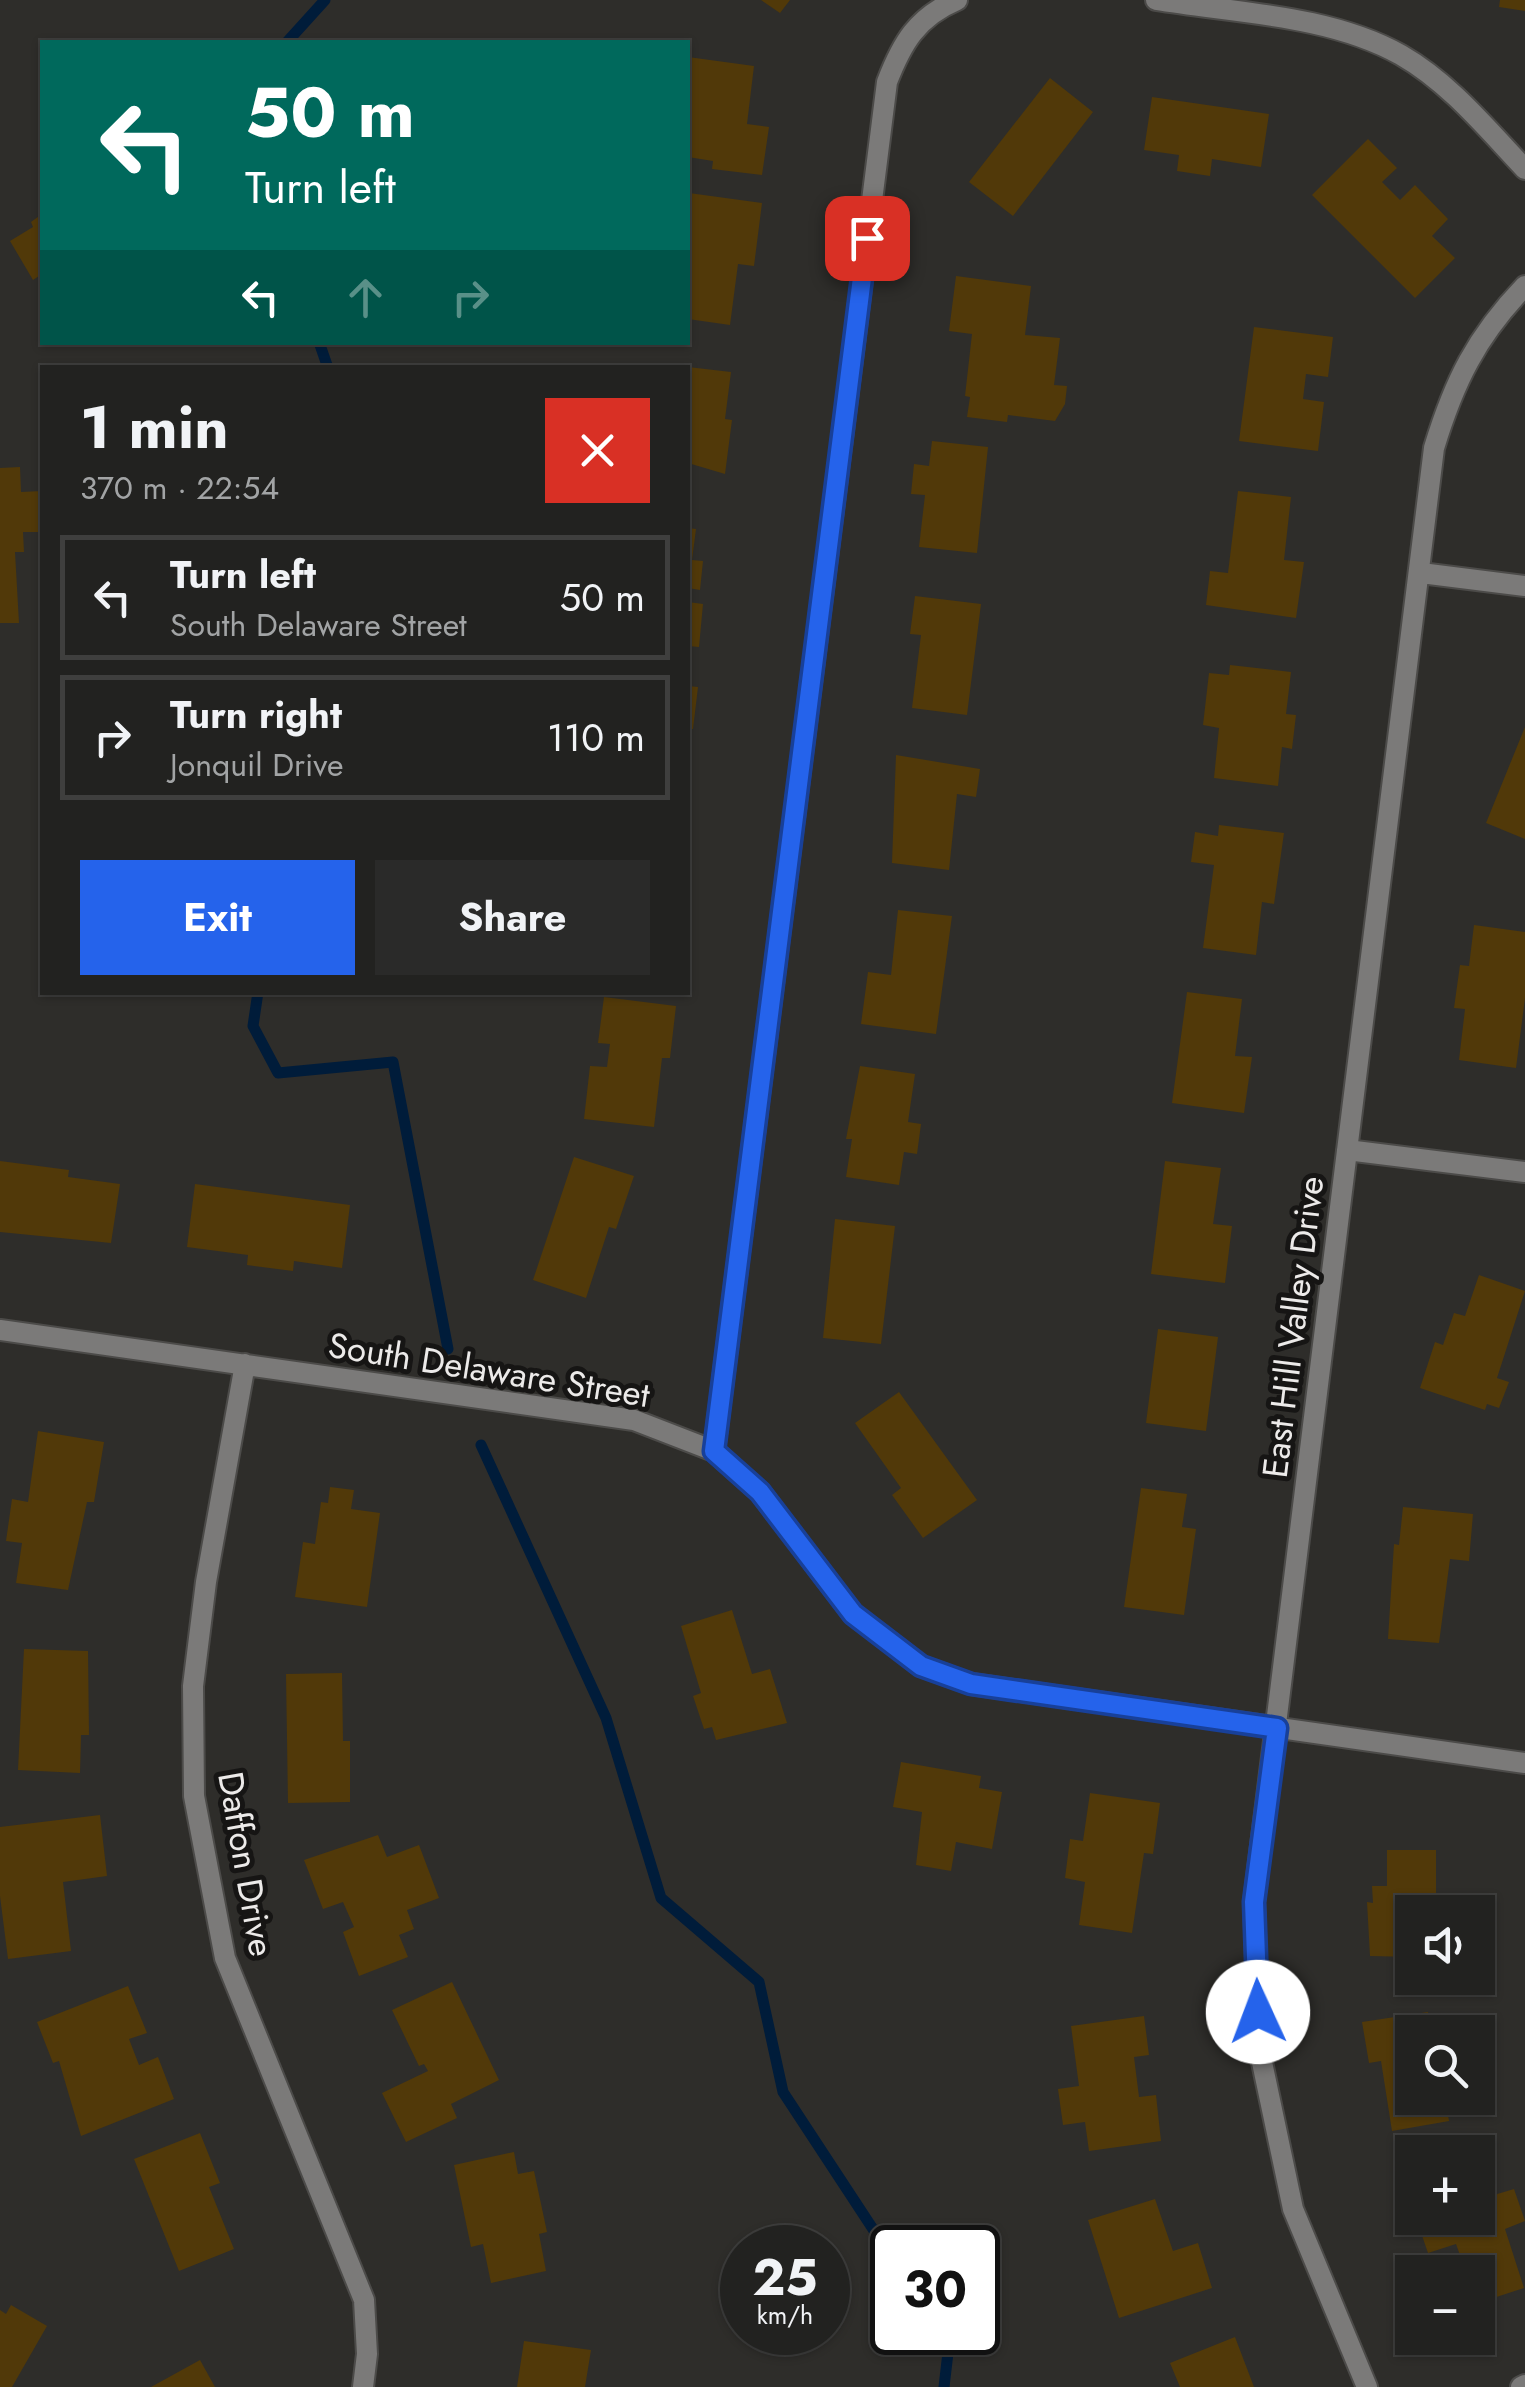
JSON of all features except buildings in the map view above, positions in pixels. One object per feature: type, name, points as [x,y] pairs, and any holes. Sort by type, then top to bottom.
[{"type":"street","points":[[714,1451],[887,82],[902,43],[930,12],[956,0]]},
{"type":"street","points":[[1156,0],[1334,28],[1400,54],[1448,88],[1525,169]]},
{"type":"street","name":"East Hill Valley Drive","points":[[1367,2387],[1293,2208],[1259,2048],[1254,1902],[1422,573],[1434,448],[1453,385],[1502,310],[1525,286]]},
{"type":"street","points":[[1422,573],[1525,586]]},
{"type":"street","points":[[1347,1150],[1525,1172]]},
{"type":"street","name":"South Delaware Street","points":[[0,1330],[634,1420],[714,1451],[760,1492],[853,1614],[921,1666],[971,1684],[1525,1764]]},
{"type":"street","name":"Daffon Drive","points":[[245,1364],[206,1582],[195,1669],[194,1796],[225,1958],[352,2265],[367,2318],[368,2354],[363,2387]]},
{"type":"waterway","points":[[289,40],[325,0]]},
{"type":"waterway","points":[[320,345],[327,365]]},
{"type":"waterway","points":[[258,995],[253,1026],[278,1073],[393,1062],[448,1349]]},
{"type":"waterway","points":[[481,1445],[606,1718],[661,1898],[759,1982],[783,2092],[870,2225]]},
{"type":"waterway","points":[[944,2387],[948,2355]]},
{"type":"route","points":[[867,238],[714,1451],[760,1492],[853,1614],[921,1666],[971,1684],[1277,1728],[1254,1902],[1258,2012]]}]
